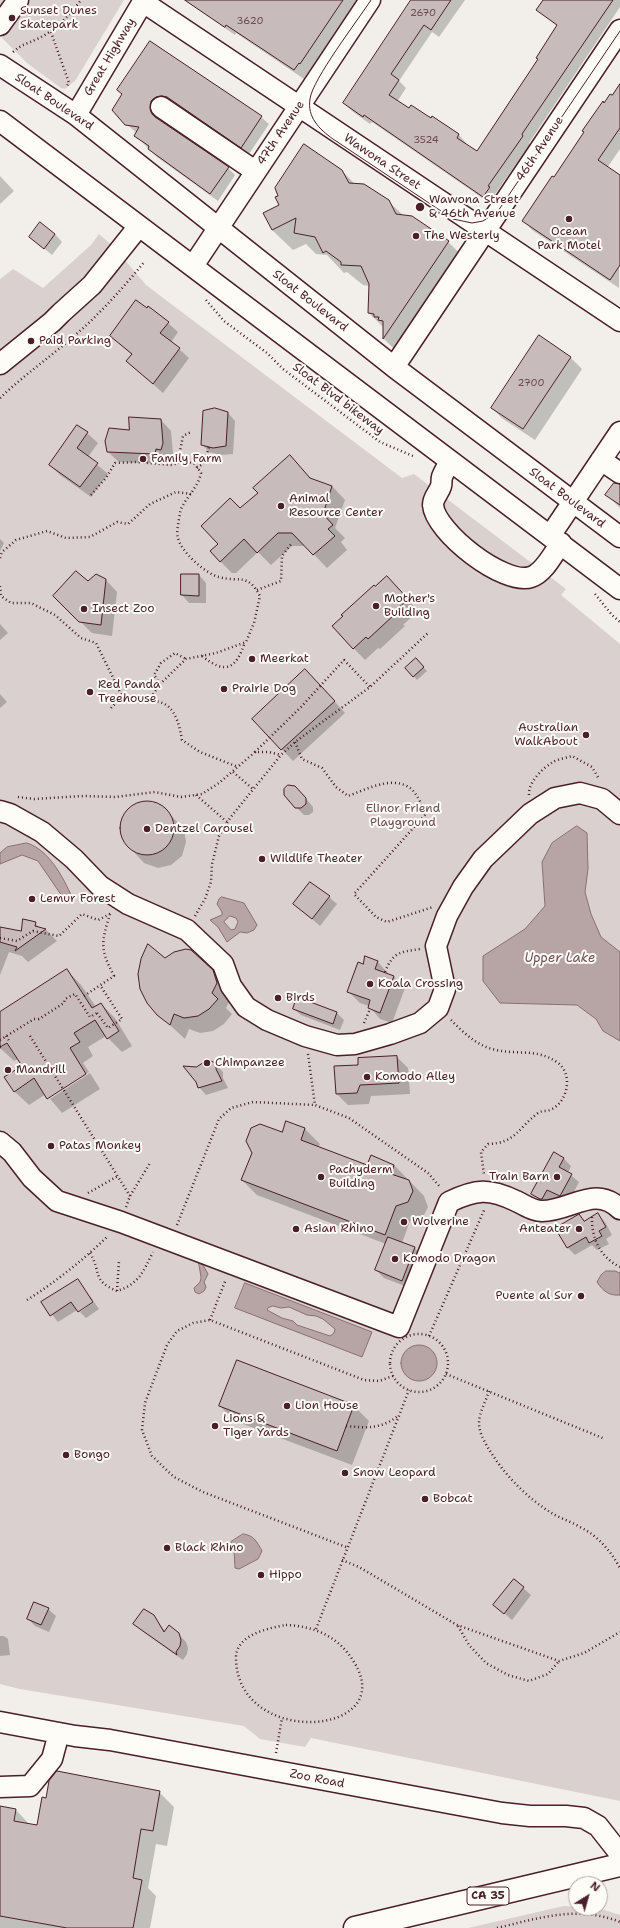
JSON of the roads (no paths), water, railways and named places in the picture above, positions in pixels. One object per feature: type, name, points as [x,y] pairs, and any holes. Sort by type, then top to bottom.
[{"type":"main road","name":"CA 35","points":[[355,1928],[620,1865]]},
{"type":"street","points":[[0,25],[18,0]]},
{"type":"street","name":"47th Avenue","points":[[193,266],[370,0]]},
{"type":"street","name":"Wawona Street","points":[[144,1],[299,107],[620,321]]},
{"type":"street","name":"Great Highway","points":[[76,115],[144,1]]},
{"type":"street","name":"46th Avenue","points":[[394,368],[620,30]]},
{"type":"street","name":"Sloat Boulevard","points":[[6,59],[394,368],[620,538]]},
{"type":"street","points":[[161,107],[256,171]]},
{"type":"street","points":[[0,121],[556,539],[620,589]]},
{"type":"street","points":[[0,364],[52,322],[92,285],[139,226]]},
{"type":"street","points":[[450,460],[442,478],[441,487],[434,498],[434,511],[450,533],[482,561],[505,575],[524,578],[536,574],[556,539],[573,502],[620,432]]},
{"type":"street","points":[[601,460],[620,473]]},
{"type":"street","points":[[0,811],[10,814],[42,832],[74,859],[100,886],[128,904],[186,930],[223,964],[231,986],[246,1007],[266,1020],[305,1036],[337,1045],[355,1044],[390,1034],[420,1023],[438,1008],[445,989],[436,946],[454,900],[483,859],[530,814],[555,798],[580,794],[602,799],[620,814]]},
{"type":"street","points":[[0,1142],[12,1152],[32,1178],[57,1201],[121,1222],[399,1327],[449,1202],[463,1195],[492,1191],[539,1211],[557,1209],[585,1200],[602,1197],[610,1200],[620,1209]]},
{"type":"street","name":"Zoo Road","points":[[0,1722],[59,1733],[110,1740],[509,1814],[530,1816],[575,1816],[584,1818],[598,1826],[620,1854]]},
{"type":"street","points":[[0,1787],[30,1786],[52,1759],[59,1733]]},
{"type":"water","name":"Upper Lake","points":[[577,826],[587,833],[588,869],[585,892],[591,914],[601,937],[620,952],[620,1041],[603,1031],[596,1019],[577,1005],[500,1003],[483,981],[483,956],[525,929],[545,906],[542,862],[552,843]]},
{"type":"water","points":[[27,843],[35,847],[49,858],[60,873],[72,897],[66,902],[38,861],[22,855],[0,864],[0,853],[7,847]]},
{"type":"water","points":[[222,897],[244,903],[257,925],[254,930],[247,933],[240,932],[227,942],[218,927],[210,920],[222,915],[222,912],[217,904],[219,899]],"holes":[[[230,916],[236,918],[238,922],[235,929],[231,930],[224,922]]]},
{"type":"water","points":[[199,1263],[203,1265],[208,1274],[204,1282],[206,1287],[204,1291],[199,1294],[195,1292],[194,1288],[200,1282],[201,1278]]},
{"type":"water","points":[[606,1271],[615,1271],[620,1273],[620,1295],[613,1295],[607,1292],[597,1282],[601,1275]]},
{"type":"water","points":[[245,1283],[372,1332],[362,1357],[235,1308]],"holes":[[[273,1306],[281,1308],[289,1307],[307,1315],[316,1316],[323,1319],[335,1329],[334,1333],[330,1336],[297,1325],[293,1321],[282,1318],[267,1310]]]},
{"type":"water","points":[[419,1345],[432,1350],[437,1363],[432,1376],[419,1381],[406,1376],[401,1363],[406,1350]]},
{"type":"water","points":[[243,1534],[253,1537],[262,1551],[258,1559],[239,1569],[235,1568],[234,1549],[231,1542]]},
{"type":"tram line","points":[[371,0],[336,50],[319,78],[310,99],[310,111],[312,117],[319,127],[333,139],[453,219],[472,223],[483,221],[498,211],[620,31]]},
{"type":"place","name":"Sunset Dunes Skatepark","points":[[12,18]]},
{"type":"place","name":"Wawona Street & 46th Avenue","points":[[420,207]]},
{"type":"place","name":"Ocean Park Motel","points":[[569,219]]},
{"type":"place","name":"The Westerly","points":[[416,236]]},
{"type":"place","name":"Paid Parking","points":[[31,341]]},
{"type":"place","name":"Family Farm","points":[[143,459]]},
{"type":"place","name":"Animal Resource Center","points":[[281,506]]},
{"type":"place","name":"Mother's Building","points":[[376,606]]},
{"type":"place","name":"Insect Zoo","points":[[84,609]]},
{"type":"place","name":"Meerkat","points":[[252,659]]},
{"type":"place","name":"Prairie Dog","points":[[224,689]]},
{"type":"place","name":"Red Panda Treehouse","points":[[90,692]]},
{"type":"place","name":"Australian WalkAbout","points":[[586,735]]},
{"type":"place","name":"Dentzel Carousel","points":[[147,829]]},
{"type":"place","name":"Wildlife Theater","points":[[262,859]]},
{"type":"place","name":"Lemur Forest","points":[[32,899]]},
{"type":"place","name":"Koala Crossing","points":[[370,984]]},
{"type":"place","name":"Birds","points":[[278,998]]},
{"type":"place","name":"Chimpanzee","points":[[207,1063]]},
{"type":"place","name":"Mandrill","points":[[8,1070]]},
{"type":"place","name":"Komodo Alley","points":[[367,1077]]},
{"type":"place","name":"Patas Monkey","points":[[51,1146]]},
{"type":"place","name":"Pachyderm Building","points":[[321,1177]]},
{"type":"place","name":"Train Barn","points":[[557,1177]]},
{"type":"place","name":"Wolverine","points":[[404,1222]]},
{"type":"place","name":"Asian Rhino","points":[[296,1229]]},
{"type":"place","name":"Anteater","points":[[579,1229]]},
{"type":"place","name":"Komodo Dragon","points":[[395,1259]]},
{"type":"place","name":"Puente al Sur","points":[[581,1296]]},
{"type":"place","name":"Lion House","points":[[287,1406]]},
{"type":"place","name":"Lions & Tiger Yards","points":[[215,1426]]},
{"type":"place","name":"Bongo","points":[[66,1455]]},
{"type":"place","name":"Snow Leopard","points":[[345,1473]]},
{"type":"place","name":"Bobcat","points":[[425,1499]]},
{"type":"place","name":"Black Rhino","points":[[167,1548]]},
{"type":"place","name":"Hippo","points":[[261,1575]]},
{"type":"park label","name":"Elinor Friend Playground","points":[[403,816]]}]
